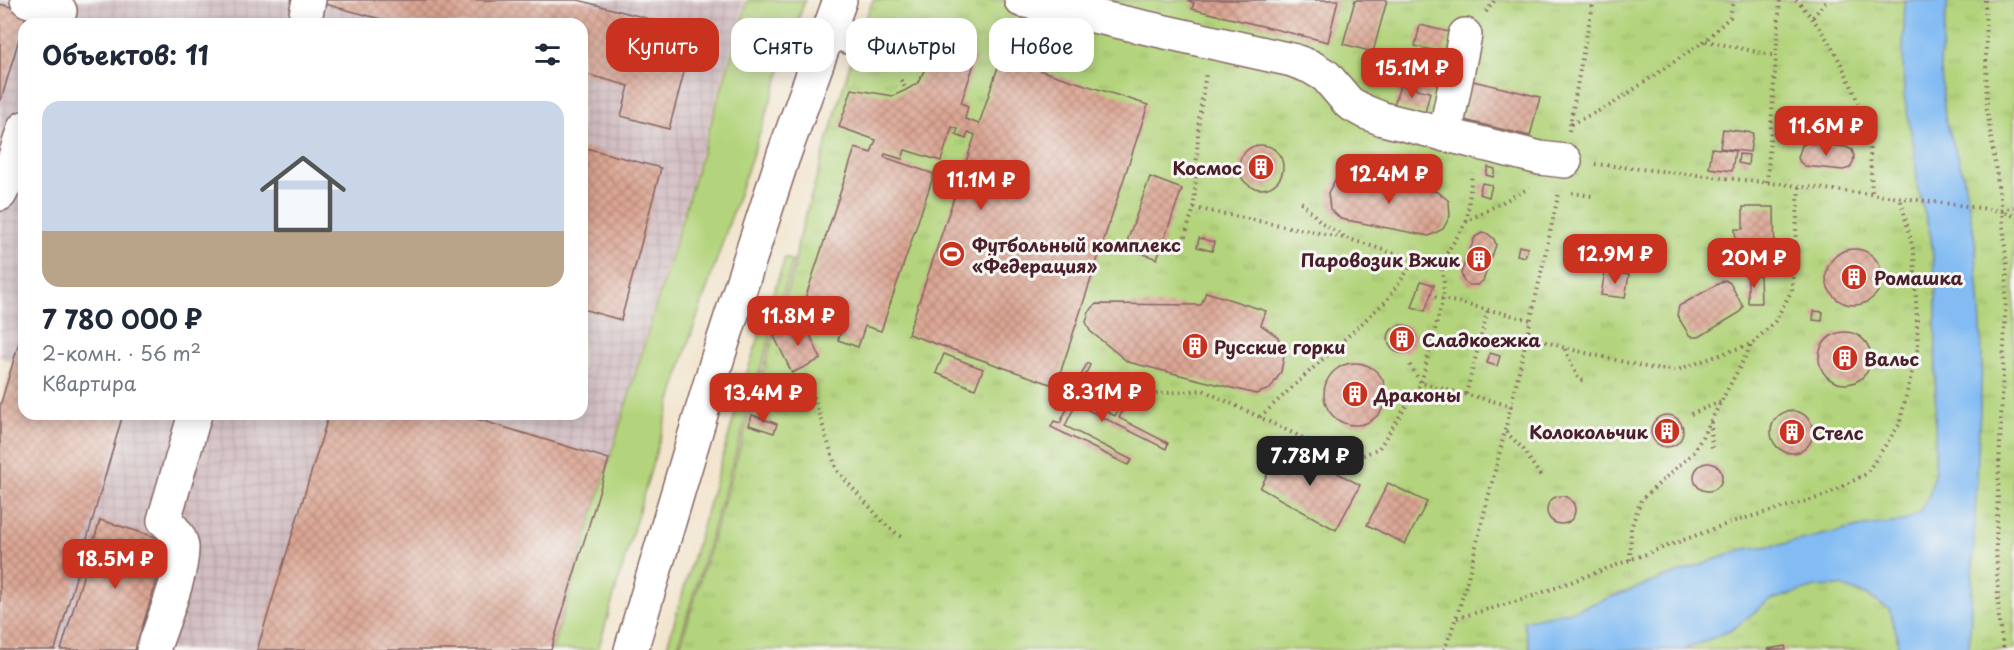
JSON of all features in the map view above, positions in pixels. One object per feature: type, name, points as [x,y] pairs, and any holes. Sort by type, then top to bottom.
[{"type":"street","points":[[27,0],[60,10],[58,18]]},
{"type":"street","points":[[305,18],[309,0]]},
{"type":"street","points":[[833,18],[840,0]]},
{"type":"street","points":[[1021,0],[1292,60],[1326,76],[1349,103],[1383,119],[1540,158],[1565,161]]},
{"type":"street","points":[[1445,135],[1465,35]]},
{"type":"street","points":[[631,650],[718,357],[813,72]]},
{"type":"street","points":[[0,194],[9,176],[18,147]]},
{"type":"street","points":[[153,650],[178,573],[182,546],[175,529],[165,520],[193,420]]},
{"type":"path","points":[[1444,650],[1457,618],[1512,406],[1565,161],[1594,0]]},
{"type":"path","points":[[1570,124],[1611,105],[1706,40],[1730,17],[1733,0]]},
{"type":"path","points":[[1767,182],[1780,0]]},
{"type":"path","points":[[1796,0],[1813,17],[1855,91],[1868,139],[1872,193]]},
{"type":"path","points":[[1813,17],[1827,0]]},
{"type":"path","points":[[1985,0],[1988,109],[2002,211],[2007,271],[1996,543],[1999,624],[2004,650]]},
{"type":"path","points":[[1706,40],[1776,56]]},
{"type":"path","points":[[1181,248],[1194,208],[1198,118],[1213,43]]},
{"type":"path","points":[[1144,395],[1203,390],[1326,448],[1359,457],[1379,448],[1421,383],[1443,299],[1442,262],[1467,221],[1471,177],[1479,143]]},
{"type":"path","points":[[1467,221],[1537,184],[1565,161],[1767,182],[1800,188],[1872,193],[2002,211],[2014,216]]},
{"type":"path","points":[[1630,560],[1632,528],[1641,500],[1694,452],[1753,344],[1775,321],[1792,290],[1800,188]]},
{"type":"path","points":[[1457,618],[1525,599],[1732,522],[1824,496],[1866,474],[1899,425],[1918,347],[1917,269],[1900,197]]},
{"type":"path","points":[[1301,202],[1321,222],[1348,239]]},
{"type":"path","points":[[2002,211],[2014,207]]},
{"type":"path","points":[[1194,208],[1348,239],[1415,260],[1442,262]]},
{"type":"path","points":[[1260,417],[1387,300],[1415,260]]},
{"type":"path","points":[[1436,297],[1531,320]]},
{"type":"path","points":[[1466,394],[1488,310]]},
{"type":"path","points":[[1528,336],[1565,348],[1654,369],[1677,370],[1753,344]]},
{"type":"path","points":[[1565,348],[1578,378],[1587,383]]},
{"type":"path","points":[[1410,365],[1421,383],[1512,406]]},
{"type":"path","points":[[812,391],[837,471],[887,526],[904,539]]},
{"type":"path","points":[[1691,414],[1721,401]]},
{"type":"path","points":[[1710,421],[1712,452]]},
{"type":"path","points":[[1505,431],[1523,449],[1541,477]]},
{"type":"shaded area","points":[[0,0],[746,0],[741,18],[731,18],[731,50],[551,650],[0,650],[0,406],[13,362],[0,357]]},
{"type":"green space","points":[[748,0],[805,0],[799,18],[743,18]]},
{"type":"green space","points":[[873,0],[2014,0],[2014,650],[679,650],[794,268],[798,241],[848,72],[977,72],[977,18],[866,18]]},
{"type":"green space","points":[[731,56],[731,72],[781,72],[686,350],[598,650],[552,650]]},
{"type":"green space","points":[[785,258],[793,261],[677,650],[666,650],[747,373]]},
{"type":"water","points":[[1905,0],[1948,0],[1940,60],[1945,118],[1963,174],[1975,240],[1982,365],[1969,650],[1898,650],[1897,635],[1889,609],[1868,596],[1841,586],[1815,587],[1768,601],[1732,630],[1683,650],[1530,650],[1523,621],[1575,610],[1744,549],[1779,545],[1863,526],[1902,522],[1919,513],[1929,496],[1935,471],[1936,288],[1931,237],[1918,189],[1914,147],[1904,96]]},
{"type":"building","points":[[321,0],[578,0],[646,18],[606,18],[606,72],[684,72],[669,129],[621,116],[629,86],[588,75],[588,18],[377,18],[321,3]]},
{"type":"building","points":[[1187,0],[1338,0],[1328,42],[1192,9],[1194,3]]},
{"type":"building","points":[[1355,0],[1387,0],[1373,52],[1343,44]]},
{"type":"building","points":[[0,4],[27,12],[25,18],[18,18],[18,42],[0,99]]},
{"type":"building","points":[[1420,25],[1449,32],[1444,53],[1415,46]]},
{"type":"building","points":[[924,72],[971,72],[961,103],[968,106],[965,119],[979,124],[996,72],[1045,72],[1148,105],[1056,386],[908,334],[975,135],[968,132],[966,139],[956,135],[958,129],[952,127],[941,161],[905,150],[902,159],[885,154],[884,157],[934,174],[881,331],[865,326],[858,347],[838,340],[845,320],[803,305],[855,148],[871,153],[876,140],[839,127],[852,89],[893,96],[918,83]]},
{"type":"building","points":[[1473,81],[1540,97],[1530,136],[1464,120]]},
{"type":"building","points":[[1400,85],[1430,92],[1425,113],[1394,105]]},
{"type":"building","points":[[1723,129],[1753,133],[1750,152],[1720,148]]},
{"type":"building","points":[[1807,143],[1846,147],[1852,150],[1853,163],[1850,168],[1843,170],[1805,166],[1798,158],[1802,145]]},
{"type":"building","name":"Космос","points":[[1261,145],[1270,146],[1277,151],[1282,158],[1282,176],[1277,183],[1270,188],[1261,189],[1252,188],[1245,183],[1240,176],[1239,167],[1240,158],[1245,151],[1252,146]]},
{"type":"building","points":[[1712,148],[1735,151],[1732,171],[1709,168]]},
{"type":"building","points":[[588,149],[661,168],[621,320],[588,311]]},
{"type":"building","points":[[1739,154],[1749,155],[1748,165],[1738,163]]},
{"type":"building","points":[[1488,167],[1495,169],[1493,177],[1486,175]]},
{"type":"building","points":[[1350,174],[1438,192],[1449,201],[1450,216],[1443,229],[1429,236],[1341,219],[1330,209],[1328,193],[1335,180]]},
{"type":"building","points":[[1150,177],[1182,189],[1157,259],[1125,247]]},
{"type":"building","points":[[1482,183],[1492,185],[1489,197],[1479,194]]},
{"type":"building","points":[[1743,207],[1774,207],[1775,273],[1744,273],[1743,248],[1736,248],[1735,229],[1743,229]]},
{"type":"building","name":"Паровозик Вжик","points":[[1482,233],[1494,239],[1496,245],[1483,281],[1477,285],[1469,285],[1463,280],[1461,273],[1475,237]]},
{"type":"building","points":[[1199,238],[1214,242],[1212,251],[1197,247]]},
{"type":"building","points":[[1519,246],[1528,248],[1525,257],[1517,255]]},
{"type":"building","name":"Ромашка","points":[[1854,249],[1865,251],[1874,257],[1880,266],[1882,277],[1880,288],[1874,297],[1865,303],[1854,305],[1843,303],[1834,297],[1828,288],[1826,277],[1828,266],[1834,257],[1843,251]]},
{"type":"building","points":[[1605,271],[1629,275],[1625,298],[1601,295]]},
{"type":"building","points":[[1748,275],[1760,275],[1761,303],[1748,303]]},
{"type":"building","points":[[1725,280],[1730,283],[1743,307],[1739,313],[1699,337],[1689,335],[1677,315],[1679,306]]},
{"type":"building","points":[[1421,281],[1434,285],[1425,311],[1412,307]]},
{"type":"building","name":"Русские горки","points":[[1206,292],[1266,311],[1261,325],[1278,337],[1284,355],[1281,372],[1270,389],[1256,394],[1128,362],[1090,331],[1086,322],[1089,312],[1096,304],[1201,305]]},
{"type":"building","points":[[1814,311],[1823,312],[1822,321],[1813,320]]},
{"type":"building","points":[[804,322],[821,359],[792,373],[774,336]]},
{"type":"building","name":"Сладкоежка","points":[[1402,325],[1412,329],[1416,339],[1412,349],[1402,353],[1392,349],[1388,339],[1392,329]]},
{"type":"building","name":"Вальс","points":[[1845,332],[1859,336],[1867,344],[1871,358],[1867,372],[1859,380],[1845,384],[1831,380],[1823,372],[1819,358],[1823,344],[1831,336]]},
{"type":"building","points":[[18,346],[18,420],[121,420],[55,650],[0,650],[0,406]]},
{"type":"building","points":[[1490,353],[1500,356],[1497,366],[1487,363]]},
{"type":"building","points":[[944,354],[983,369],[975,389],[936,373]]},
{"type":"building","points":[[1087,363],[1090,365],[1075,396],[1115,416],[1131,386],[1134,388],[1119,418],[1168,443],[1166,449],[1076,404],[1065,426],[1132,460],[1128,465],[1051,427],[1054,421],[1060,423],[1071,401],[1066,399],[1068,393],[1072,395]]},
{"type":"building","name":"Драконы","points":[[1349,363],[1361,363],[1377,372],[1384,382],[1386,394],[1384,406],[1377,416],[1361,425],[1349,425],[1338,420],[1329,411],[1324,400],[1324,388],[1329,377],[1338,368]]},
{"type":"building","name":"Стелс","points":[[1792,411],[1807,417],[1813,432],[1807,447],[1792,453],[1777,447],[1771,432],[1777,417]]},
{"type":"building","points":[[752,415],[777,424],[774,433],[749,425]]},
{"type":"building","name":"Колокольчик","points":[[1667,415],[1678,420],[1683,431],[1678,442],[1667,447],[1656,442],[1651,431],[1656,420]]},
{"type":"building","points":[[327,420],[480,420],[609,459],[551,650],[257,650]]},
{"type":"building","points":[[1284,444],[1360,485],[1336,530],[1260,488]]},
{"type":"building","points":[[1708,463],[1718,467],[1722,477],[1718,487],[1708,491],[1698,487],[1694,477],[1698,467]]},
{"type":"building","points":[[1388,483],[1427,502],[1405,544],[1367,525]]},
{"type":"building","points":[[1561,496],[1571,500],[1575,510],[1571,520],[1561,524],[1551,520],[1547,510],[1551,500]]},
{"type":"building","points":[[100,520],[169,541],[135,650],[61,650]]},
{"type":"building","points":[[1785,646],[1786,650],[1768,650],[1768,649]]},
{"type":"place","name":"Космос","points":[[1261,167]]},
{"type":"place","name":"Футбольный комплекс «Федерация»","points":[[952,254]]},
{"type":"place","name":"Паровозик Вжик","points":[[1479,259]]},
{"type":"place","name":"Ромашка","points":[[1854,277]]},
{"type":"place","name":"Сладкоежка","points":[[1402,339]]},
{"type":"place","name":"Русские горки","points":[[1195,346]]},
{"type":"place","name":"Вальс","points":[[1845,358]]},
{"type":"place","name":"Драконы","points":[[1355,394]]},
{"type":"place","name":"Колокольчик","points":[[1667,431]]},
{"type":"place","name":"Стелс","points":[[1792,432]]}]
